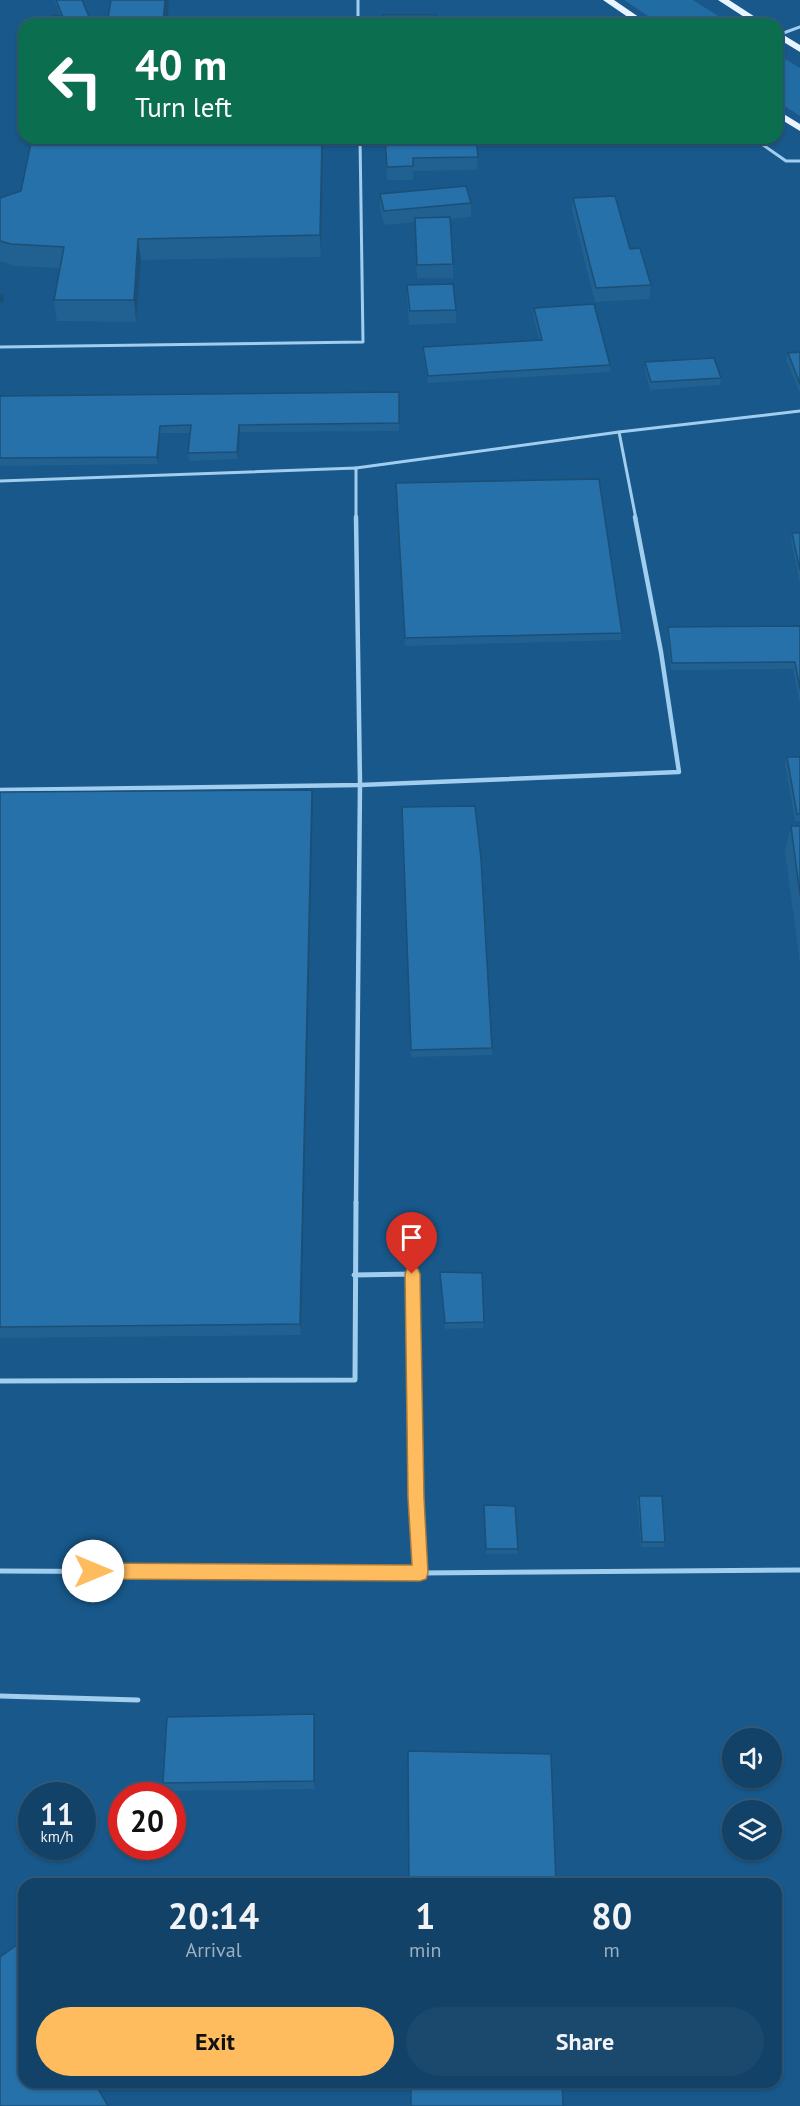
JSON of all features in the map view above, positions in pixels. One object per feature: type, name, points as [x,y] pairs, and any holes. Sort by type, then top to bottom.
[{"type":"main road","points":[[608,0],[635,18]]},
{"type":"main road","points":[[723,0],[752,18]]},
{"type":"main road","points":[[783,38],[800,49]]},
{"type":"main road","points":[[783,117],[800,128]]},
{"type":"lane","points":[[358,0],[358,18]]},
{"type":"lane","points":[[783,33],[800,27]]},
{"type":"lane","points":[[0,347],[363,342],[360,144]]},
{"type":"lane","points":[[762,144],[786,161],[800,161]]},
{"type":"lane","points":[[0,481],[356,468],[619,432],[800,411]]},
{"type":"lane","points":[[0,790],[360,785],[679,772],[661,652],[619,432]]},
{"type":"lane","points":[[0,1381],[355,1380],[354,1275],[360,785],[358,596],[354,534],[356,468]]},
{"type":"lane","points":[[354,1275],[412,1274],[416,1498],[420,1573]]},
{"type":"lane","points":[[0,1571],[420,1573],[800,1570]]},
{"type":"lane","points":[[0,1696],[138,1700]]},
{"type":"shaded area","points":[[624,0],[693,0],[722,18],[651,18]]},
{"type":"shaded area","points":[[783,58],[800,68],[800,116],[783,105]]},
{"type":"building","points":[[56,0],[82,0],[90,18],[64,18]]},
{"type":"building","points":[[111,0],[165,0],[164,18],[108,18]]},
{"type":"building","points":[[383,15],[436,15],[436,18],[383,18]]},
{"type":"building","points":[[31,144],[322,144],[320,235],[138,239],[134,300],[54,300],[64,247],[11,244],[0,241],[0,198],[21,191]]},
{"type":"building","points":[[385,144],[477,144],[478,157],[413,158],[413,166],[387,167]]},
{"type":"building","points":[[466,186],[471,203],[384,211],[380,194]]},
{"type":"building","points":[[615,196],[630,249],[640,248],[651,285],[596,288],[573,198]]},
{"type":"building","points":[[450,217],[453,264],[417,265],[415,218]]},
{"type":"building","points":[[453,284],[456,310],[410,311],[407,285]]},
{"type":"building","points":[[594,304],[610,365],[428,376],[423,347],[542,340],[534,308]]},
{"type":"building","points":[[800,352],[800,384],[788,353]]},
{"type":"building","points":[[714,358],[721,378],[651,382],[645,362]]},
{"type":"building","points":[[399,392],[399,423],[239,425],[237,452],[188,453],[191,425],[160,426],[157,457],[0,458],[0,396]]},
{"type":"building","points":[[599,479],[622,633],[405,638],[396,483]]},
{"type":"building","points":[[792,533],[800,533],[800,570]]},
{"type":"building","points":[[800,626],[800,689],[795,662],[672,663],[668,627]]},
{"type":"building","points":[[787,757],[800,757],[800,814],[797,814]]},
{"type":"building","points":[[312,790],[300,1324],[0,1327],[0,792]]},
{"type":"building","points":[[475,806],[481,859],[492,1048],[411,1050],[402,807]]},
{"type":"building","points":[[791,826],[800,826],[800,895]]},
{"type":"building","points":[[440,1272],[482,1273],[484,1322],[445,1323]]},
{"type":"building","points":[[639,1496],[662,1496],[665,1542],[642,1542]]},
{"type":"building","points":[[484,1505],[515,1506],[518,1549],[486,1549]]},
{"type":"building","points":[[314,1714],[314,1781],[163,1782],[167,1717]]},
{"type":"building","points":[[408,1751],[551,1754],[556,1878],[409,1878]]},
{"type":"building","points":[[17,1945],[18,2088],[98,2088],[108,2106],[0,2106],[0,1957]]},
{"type":"building","points":[[411,2088],[562,2088],[563,2106],[411,2106]]},
{"type":"route","points":[[93,1571],[420,1573],[416,1498],[412,1274]]}]
